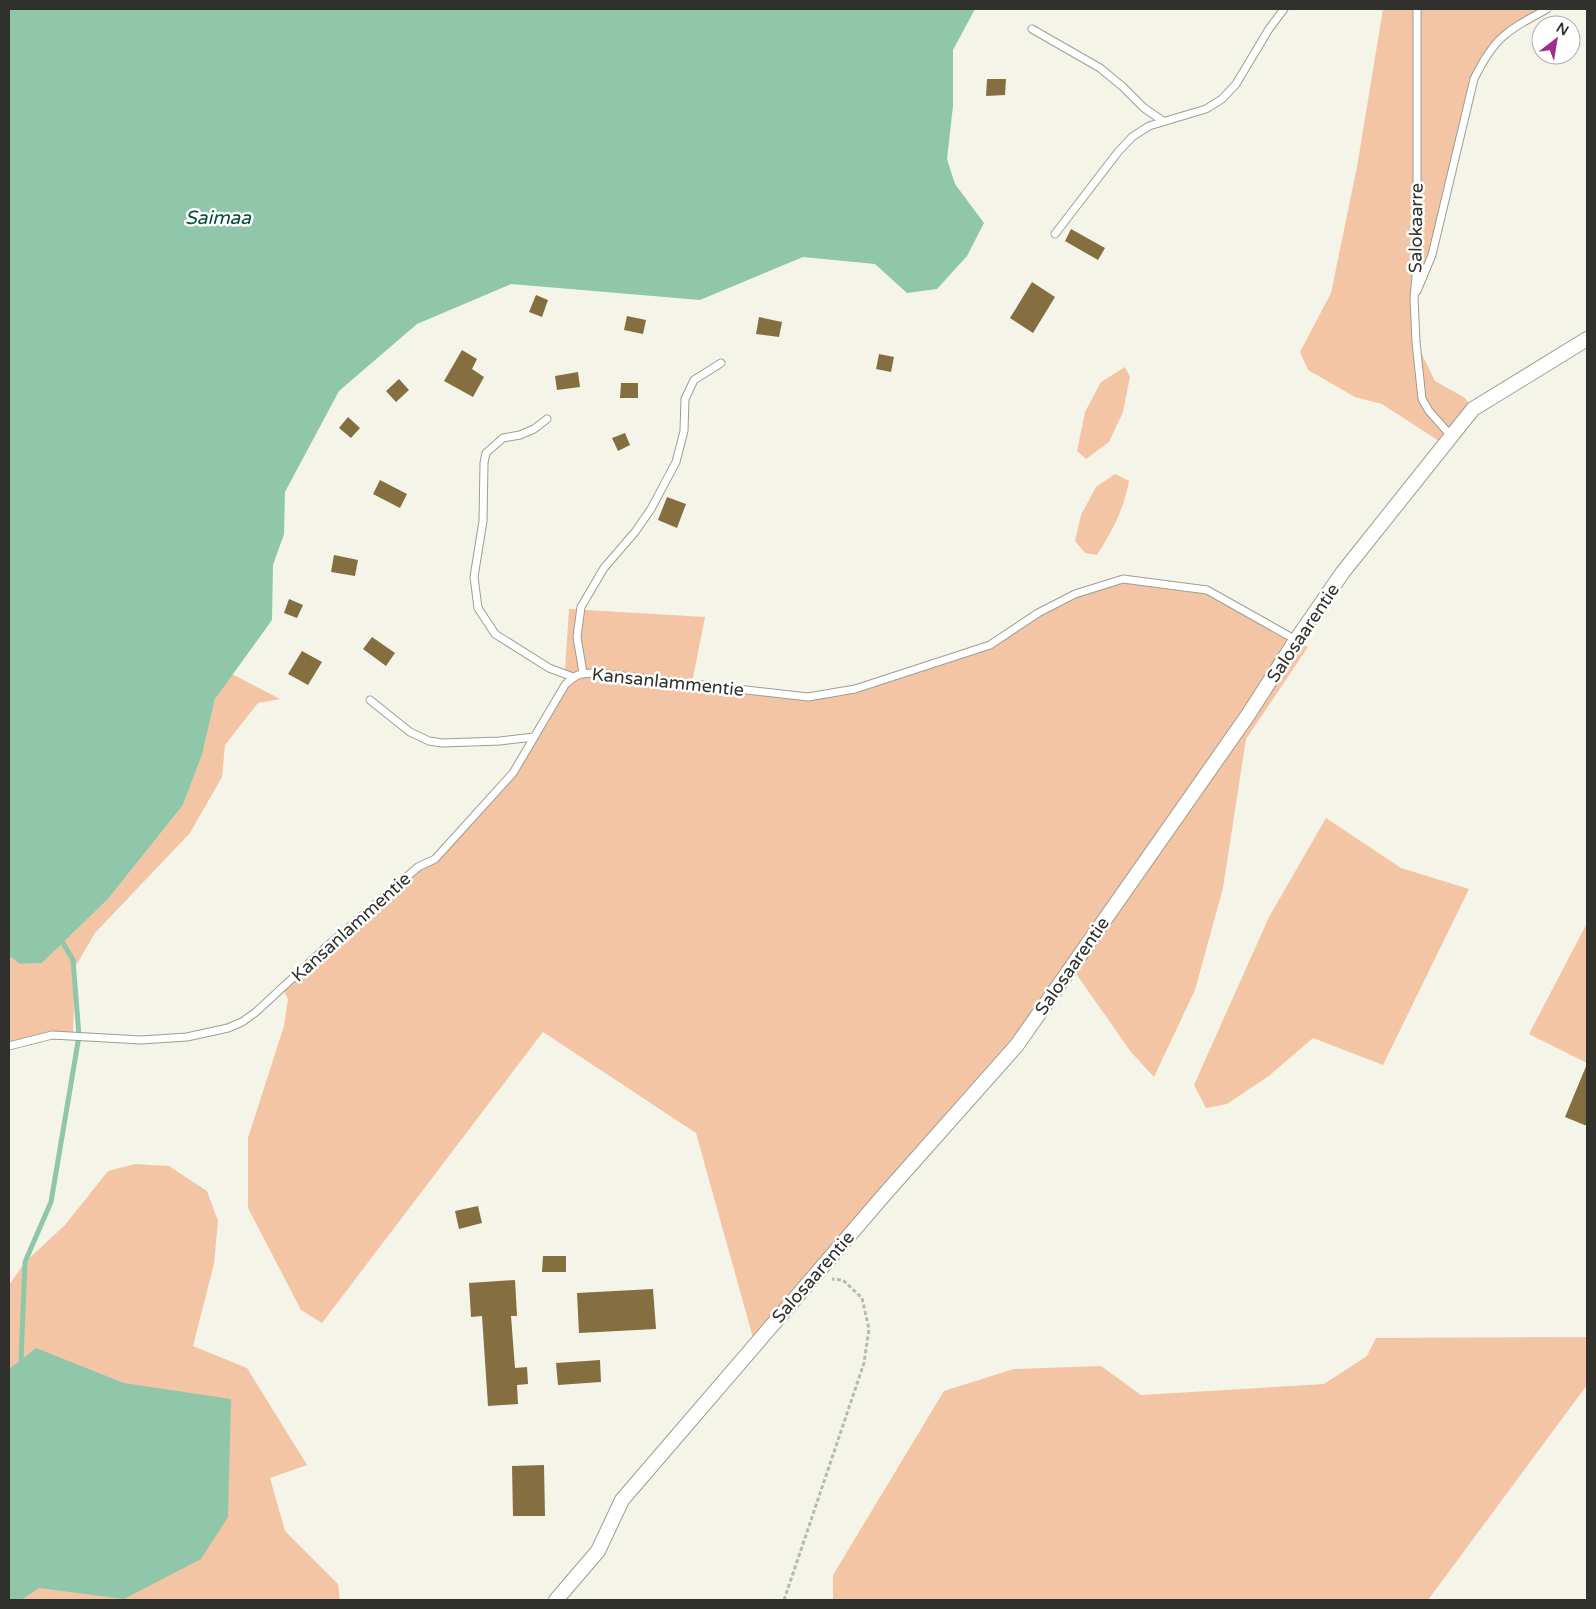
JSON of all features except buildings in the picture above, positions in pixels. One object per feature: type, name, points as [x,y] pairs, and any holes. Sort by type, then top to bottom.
[{"type":"street","name":"Salosaarentie","points":[[556,1600],[598,1551],[622,1500],[884,1195],[1017,1045],[1248,715],[1296,640],[1343,572],[1473,409],[1587,339]]},
{"type":"lane","points":[[1055,234],[1118,152],[1132,137],[1149,126],[1206,109],[1222,99],[1236,84],[1269,29],[1284,9]]},
{"type":"lane","name":"Salokaarre","points":[[1417,9],[1417,197],[1419,244],[1414,298],[1416,342],[1422,399],[1429,412],[1452,437]]},
{"type":"lane","points":[[1414,298],[1432,255],[1474,79],[1484,58],[1496,42],[1508,31],[1547,9]]},
{"type":"lane","points":[[1032,29],[1100,68],[1144,108],[1166,120]]},
{"type":"lane","points":[[582,673],[577,637],[581,607],[604,568],[635,532],[651,509],[676,462],[684,431],[685,399],[694,380],[721,362]]},
{"type":"lane","points":[[547,419],[534,429],[520,435],[503,438],[486,453],[484,463],[483,521],[474,578],[478,608],[495,634],[549,668],[574,677]]},
{"type":"lane","name":"Kansanlammentie","points":[[9,1046],[52,1035],[141,1040],[187,1037],[228,1028],[242,1022],[256,1012],[323,950],[418,867],[435,859],[514,773],[564,685],[582,673],[808,696],[854,689],[990,644],[1038,613],[1075,594],[1124,579],[1207,590],[1296,640]]},
{"type":"lane","points":[[370,700],[410,732],[429,741],[442,743],[500,742],[534,737]]},
{"type":"path","points":[[784,1600],[864,1363],[869,1329],[862,1298],[843,1280],[814,1276]]},
{"type":"shaded area","points":[[1383,9],[1547,9],[1536,15],[1531,15],[1531,18],[1508,31],[1474,79],[1432,255],[1414,298],[1416,342],[1435,381],[1465,398],[1473,409],[1445,445],[1382,404],[1355,397],[1308,370],[1300,352],[1331,293],[1357,167]]},
{"type":"shaded area","points":[[1125,367],[1130,377],[1123,412],[1109,442],[1086,459],[1077,451],[1085,412],[1101,382]]},
{"type":"shaded area","points":[[1115,474],[1129,481],[1121,511],[1097,555],[1085,553],[1075,541],[1081,515],[1096,487]]},
{"type":"shaded area","points":[[1123,579],[1207,590],[1308,647],[1246,739],[1223,888],[1195,990],[1154,1077],[1131,1052],[1072,968],[1017,1045],[755,1345],[696,1133],[543,1032],[322,1323],[301,1310],[248,1208],[248,1138],[284,1026],[288,999],[282,988],[418,867],[435,859],[513,773],[564,685],[569,609],[705,617],[692,683],[808,697],[855,689],[990,645],[1075,594]]},
{"type":"shaded area","points":[[232,674],[280,699],[258,703],[225,745],[222,777],[190,833],[95,933],[75,967],[73,1036],[52,1035],[9,1046],[9,956],[20,964],[42,963],[108,899],[183,805],[202,755],[215,699]]},
{"type":"shaded area","points":[[1326,818],[1401,868],[1469,889],[1383,1065],[1313,1038],[1270,1075],[1227,1104],[1206,1108],[1194,1085],[1269,917]]},
{"type":"shaded area","points":[[1587,923],[1587,1063],[1529,1034]]},
{"type":"shaded area","points":[[135,1164],[169,1166],[207,1191],[218,1221],[214,1264],[193,1346],[247,1368],[307,1465],[270,1478],[285,1531],[338,1584],[340,1600],[9,1600],[9,1285],[25,1262],[65,1225],[108,1171]]},
{"type":"shaded area","points":[[1587,1337],[1587,1385],[1428,1600],[833,1600],[833,1575],[944,1391],[1014,1369],[1101,1366],[1141,1395],[1324,1384],[1367,1356],[1376,1338]]},
{"type":"water","name":"Saimaa","points":[[9,9],[975,9],[953,50],[953,106],[947,159],[955,184],[984,223],[967,256],[937,289],[907,293],[875,264],[803,257],[700,300],[511,284],[417,324],[339,391],[285,492],[284,534],[273,565],[272,620],[215,699],[202,755],[183,805],[108,899],[42,963],[20,964],[9,956]]},
{"type":"water","points":[[36,1348],[124,1383],[231,1399],[228,1517],[201,1559],[124,1599],[39,1588],[21,1600],[9,1600],[9,1369]]},
{"type":"waterway","points":[[21,1360],[25,1262],[51,1202],[79,1036],[73,960],[63,943]]}]
